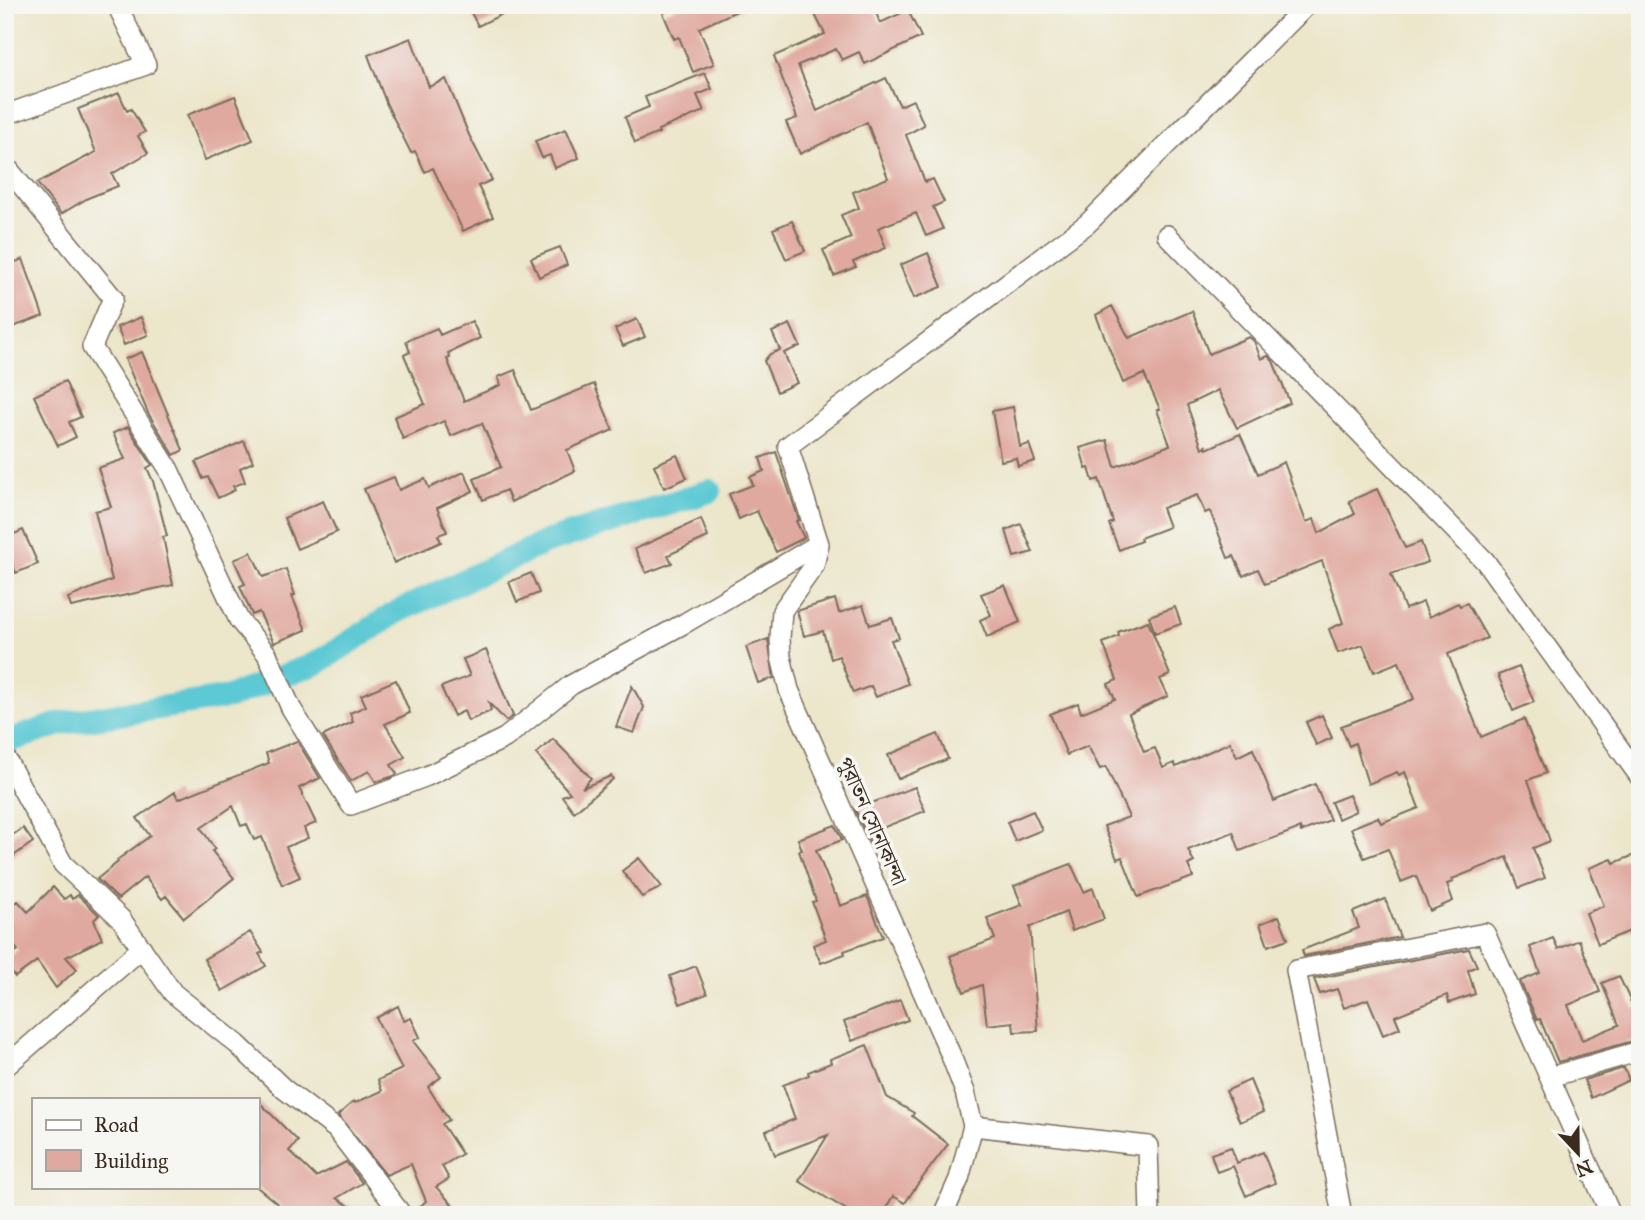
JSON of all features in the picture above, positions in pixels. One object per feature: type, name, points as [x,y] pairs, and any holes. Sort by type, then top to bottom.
[{"type":"street","points":[[5,116],[146,65],[117,5]]},
{"type":"street","points":[[5,165],[113,298],[92,347],[168,468],[239,620],[267,654],[291,708],[351,805],[427,776],[505,738],[572,685],[685,623],[818,544],[788,446],[1087,224],[1307,5]]},
{"type":"street","points":[[1167,235],[1485,561],[1640,777]]},
{"type":"street","name":"পুরাতন সোনাকান্দা","points":[[818,544],[814,566],[782,611],[781,657],[789,690],[965,1092],[973,1126],[960,1179],[943,1215]]},
{"type":"street","points":[[5,757],[63,864],[121,919],[173,993],[336,1129],[402,1215]]},
{"type":"street","points":[[1342,1215],[1296,970],[1485,933],[1611,1215]]},
{"type":"street","points":[[5,1067],[142,948]]},
{"type":"street","points":[[1550,1077],[1640,1051]]},
{"type":"street","points":[[973,1126],[1148,1146],[1150,1215]]},
{"type":"building","points":[[467,5],[521,5],[478,26]]},
{"type":"building","points":[[681,5],[750,5],[699,28],[714,64],[693,72],[679,37],[674,39],[663,13]]},
{"type":"building","points":[[810,5],[873,5],[880,23],[908,10],[921,37],[865,64],[859,52],[842,60],[836,49],[798,65],[817,111],[886,78],[900,106],[913,100],[924,125],[906,135],[925,182],[933,179],[944,202],[933,207],[943,229],[926,236],[916,213],[878,228],[886,248],[853,262],[856,267],[834,276],[823,250],[851,238],[841,215],[859,208],[853,192],[888,178],[867,122],[800,154],[786,122],[797,118],[774,56],[825,34]]},
{"type":"building","points":[[411,38],[429,87],[446,79],[469,135],[492,180],[478,186],[493,217],[463,231],[433,168],[425,172],[415,151],[411,153],[387,105],[368,55]]},
{"type":"building","points":[[705,73],[712,89],[697,95],[704,111],[658,130],[659,133],[635,143],[625,117],[649,107],[645,97]]},
{"type":"building","points":[[119,93],[127,111],[131,109],[145,132],[138,136],[148,153],[112,174],[118,186],[88,198],[61,214],[37,183],[96,152],[78,109]]},
{"type":"building","points":[[235,96],[253,140],[205,160],[187,115]]},
{"type":"building","points":[[566,129],[579,158],[555,168],[550,155],[542,158],[535,141]]},
{"type":"building","points":[[792,221],[805,251],[786,259],[773,229]]},
{"type":"building","points":[[560,247],[567,265],[539,277],[531,258]]},
{"type":"building","points":[[928,253],[942,287],[914,298],[900,265]]},
{"type":"building","points":[[23,259],[43,316],[13,327],[5,307],[5,266]]},
{"type":"building","points":[[1112,306],[1129,338],[1192,311],[1209,354],[1249,337],[1254,341],[1261,359],[1268,356],[1273,361],[1290,403],[1237,428],[1218,390],[1187,405],[1202,448],[1206,446],[1207,449],[1240,434],[1258,474],[1284,462],[1306,522],[1314,519],[1319,533],[1355,514],[1349,501],[1377,489],[1405,548],[1421,542],[1428,562],[1391,574],[1405,609],[1423,602],[1429,617],[1458,603],[1460,606],[1467,603],[1487,638],[1448,654],[1481,737],[1524,719],[1546,773],[1528,780],[1550,841],[1533,848],[1545,878],[1519,888],[1507,857],[1452,879],[1453,882],[1447,884],[1453,901],[1430,911],[1416,876],[1401,882],[1388,849],[1364,858],[1351,828],[1378,817],[1381,823],[1419,808],[1405,772],[1399,775],[1397,772],[1368,784],[1355,743],[1349,746],[1341,726],[1414,699],[1399,662],[1374,672],[1363,645],[1338,653],[1329,629],[1343,623],[1322,561],[1265,584],[1258,569],[1243,576],[1234,556],[1228,558],[1210,511],[1205,513],[1197,495],[1162,508],[1169,527],[1140,538],[1141,541],[1119,550],[1109,524],[1113,522],[1099,479],[1093,481],[1089,468],[1086,469],[1080,448],[1107,440],[1115,467],[1170,445],[1157,410],[1160,409],[1144,374],[1123,383],[1096,315]]},
{"type":"building","points":[[141,317],[148,335],[124,345],[117,327]]},
{"type":"building","points":[[637,319],[645,337],[623,346],[615,329]]},
{"type":"building","points":[[472,321],[480,338],[448,353],[450,358],[447,359],[464,401],[501,385],[498,377],[515,370],[531,410],[594,384],[613,430],[567,450],[575,471],[511,502],[506,490],[483,500],[474,479],[501,467],[482,423],[451,436],[444,421],[403,439],[394,417],[425,404],[404,355],[410,352],[406,341],[437,328],[440,335]]},
{"type":"building","points":[[790,324],[800,346],[784,353],[797,383],[777,392],[764,361],[770,354],[780,350],[772,332]]},
{"type":"building","points":[[142,352],[183,450],[174,455],[148,413],[125,359]]},
{"type":"building","points":[[65,381],[81,417],[69,422],[76,437],[58,446],[34,396]]},
{"type":"building","points":[[1013,407],[1020,447],[1029,444],[1035,461],[1018,466],[1016,458],[1001,461],[992,411]]},
{"type":"building","points":[[128,427],[152,465],[147,468],[167,536],[163,537],[173,585],[71,607],[68,598],[112,580],[95,511],[111,507],[98,468],[125,459],[113,433]]},
{"type":"building","points":[[244,441],[253,462],[240,468],[245,482],[233,486],[235,490],[218,498],[208,477],[203,479],[196,462]]},
{"type":"building","points":[[776,452],[799,520],[796,521],[804,538],[776,552],[757,511],[739,519],[729,494],[753,485],[750,477],[764,471],[760,458]]},
{"type":"building","points":[[677,455],[687,478],[664,488],[654,465]]},
{"type":"building","points":[[464,472],[473,491],[437,508],[447,532],[438,535],[441,542],[394,563],[364,489],[394,477],[399,490],[425,479],[429,488]]},
{"type":"building","points":[[323,501],[337,532],[297,549],[284,518]]},
{"type":"building","points":[[701,519],[708,537],[668,555],[672,563],[646,573],[635,549]]},
{"type":"building","points":[[1021,524],[1033,552],[1014,557],[1006,530]]},
{"type":"building","points":[[23,530],[38,564],[16,573],[5,546],[5,538]]},
{"type":"building","points":[[251,552],[263,577],[286,569],[295,595],[292,596],[306,630],[274,643],[259,612],[252,615],[240,586],[245,584],[234,560]]},
{"type":"building","points":[[531,573],[539,593],[517,602],[509,582]]},
{"type":"building","points":[[1005,585],[1020,622],[987,637],[980,620],[991,615],[981,594]]},
{"type":"building","points":[[835,599],[839,613],[863,605],[870,625],[892,618],[899,638],[891,640],[908,684],[876,697],[871,686],[853,693],[839,656],[831,659],[823,631],[804,636],[797,611]]},
{"type":"building","points":[[1175,607],[1181,624],[1155,633],[1149,616]]},
{"type":"building","points":[[1148,621],[1170,675],[1160,679],[1168,696],[1129,714],[1144,752],[1155,748],[1163,768],[1174,763],[1176,767],[1230,742],[1237,757],[1253,749],[1274,801],[1315,784],[1330,820],[1301,832],[1300,828],[1240,851],[1233,832],[1188,850],[1194,862],[1188,865],[1193,877],[1138,897],[1122,857],[1117,859],[1104,826],[1129,817],[1106,767],[1100,769],[1088,746],[1067,755],[1050,714],[1078,703],[1081,713],[1115,699],[1108,684],[1117,680],[1103,643],[1119,636],[1118,632]]},
{"type":"building","points":[[768,639],[774,678],[758,683],[746,647]]},
{"type":"building","points":[[486,650],[513,716],[506,721],[489,703],[491,711],[468,721],[464,711],[454,716],[441,687],[470,676],[463,659]]},
{"type":"building","points":[[1519,667],[1534,702],[1513,711],[1498,675]]},
{"type":"building","points":[[396,680],[410,713],[385,724],[405,757],[391,765],[397,774],[394,776],[376,782],[369,771],[351,781],[323,736],[353,722],[350,713],[366,706],[361,695]]},
{"type":"building","points":[[632,686],[644,707],[634,733],[616,727]]},
{"type":"building","points":[[1322,715],[1332,738],[1316,745],[1306,722]]},
{"type":"building","points":[[938,734],[948,759],[898,779],[888,755]]},
{"type":"building","points":[[553,739],[591,778],[582,788],[611,776],[613,779],[574,812],[562,796],[570,793],[536,754]]},
{"type":"building","points":[[297,741],[320,778],[299,788],[316,823],[304,828],[308,838],[286,847],[300,877],[282,885],[262,837],[254,840],[247,824],[241,826],[233,806],[201,828],[215,849],[212,851],[234,878],[184,918],[166,896],[162,899],[145,877],[118,899],[97,879],[118,862],[117,860],[150,836],[137,818],[175,792],[178,799],[269,763],[266,753]]},
{"type":"building","points":[[915,787],[925,811],[882,828],[888,843],[873,849],[855,809]]},
{"type":"building","points":[[1349,795],[1356,811],[1338,819],[1331,802]]},
{"type":"building","points":[[1033,811],[1042,830],[1015,841],[1007,822]]},
{"type":"building","points":[[835,825],[842,840],[816,850],[834,894],[840,906],[867,896],[883,937],[844,951],[845,954],[821,963],[813,945],[826,940],[812,902],[816,901],[799,851],[802,850],[798,839]]},
{"type":"building","points":[[23,828],[33,842],[5,862],[5,840]]},
{"type":"building","points":[[1640,853],[1640,927],[1598,944],[1586,913],[1604,906],[1589,868],[1612,859],[1614,863]]},
{"type":"building","points":[[639,858],[662,887],[642,897],[622,871]]},
{"type":"building","points":[[1071,864],[1084,892],[1093,888],[1104,919],[1072,931],[1066,912],[1030,927],[1038,1031],[1014,1032],[1013,1022],[987,1025],[982,985],[964,992],[950,956],[995,939],[987,918],[1022,905],[1014,886]]},
{"type":"building","points":[[53,887],[64,899],[70,895],[72,899],[78,895],[99,915],[94,920],[102,939],[66,957],[77,969],[56,988],[37,961],[15,977],[5,964],[5,960],[18,950],[5,935],[5,912],[18,901],[28,912]]},
{"type":"building","points":[[1385,899],[1400,937],[1304,956],[1302,950],[1359,928],[1353,912]]},
{"type":"building","points":[[1279,916],[1288,939],[1268,946],[1260,924]]},
{"type":"building","points":[[250,932],[263,952],[259,954],[266,966],[222,991],[204,959]]},
{"type":"building","points":[[1553,938],[1558,949],[1579,940],[1600,992],[1568,1005],[1582,1040],[1619,1025],[1602,983],[1619,976],[1634,1009],[1640,1007],[1640,1039],[1558,1062],[1520,981],[1540,973],[1530,947]]},
{"type":"building","points":[[1469,949],[1477,966],[1468,970],[1475,994],[1449,1003],[1447,995],[1395,1016],[1400,1028],[1383,1035],[1368,999],[1344,1008],[1337,989],[1320,994],[1314,979]]},
{"type":"building","points":[[696,966],[707,994],[680,1004],[670,976]]},
{"type":"building","points":[[900,1000],[908,1020],[852,1041],[844,1022]]},
{"type":"building","points":[[398,1006],[404,1021],[411,1018],[420,1037],[413,1041],[441,1077],[428,1087],[449,1120],[442,1124],[462,1154],[442,1166],[449,1179],[436,1187],[462,1215],[414,1215],[426,1201],[411,1164],[386,1175],[338,1115],[354,1101],[355,1103],[382,1091],[378,1080],[402,1069],[376,1018]]},
{"type":"building","points":[[867,1045],[887,1097],[914,1113],[912,1116],[948,1144],[905,1203],[893,1196],[882,1215],[855,1215],[799,1181],[828,1135],[775,1155],[766,1131],[795,1119],[783,1085],[831,1063],[830,1059]]},
{"type":"building","points":[[1624,1068],[1629,1080],[1591,1098],[1584,1080]]},
{"type":"building","points":[[1250,1080],[1263,1112],[1240,1122],[1226,1091]]},
{"type":"building","points":[[259,1102],[298,1141],[289,1151],[316,1177],[346,1162],[362,1183],[337,1198],[363,1215],[291,1215],[258,1188]]},
{"type":"building","points":[[1231,1147],[1237,1163],[1263,1152],[1275,1183],[1246,1196],[1233,1166],[1217,1172],[1211,1154]]},
{"type":"waterway","points":[[5,742],[63,723],[229,697],[317,663],[397,612],[546,542],[710,491]]}]
